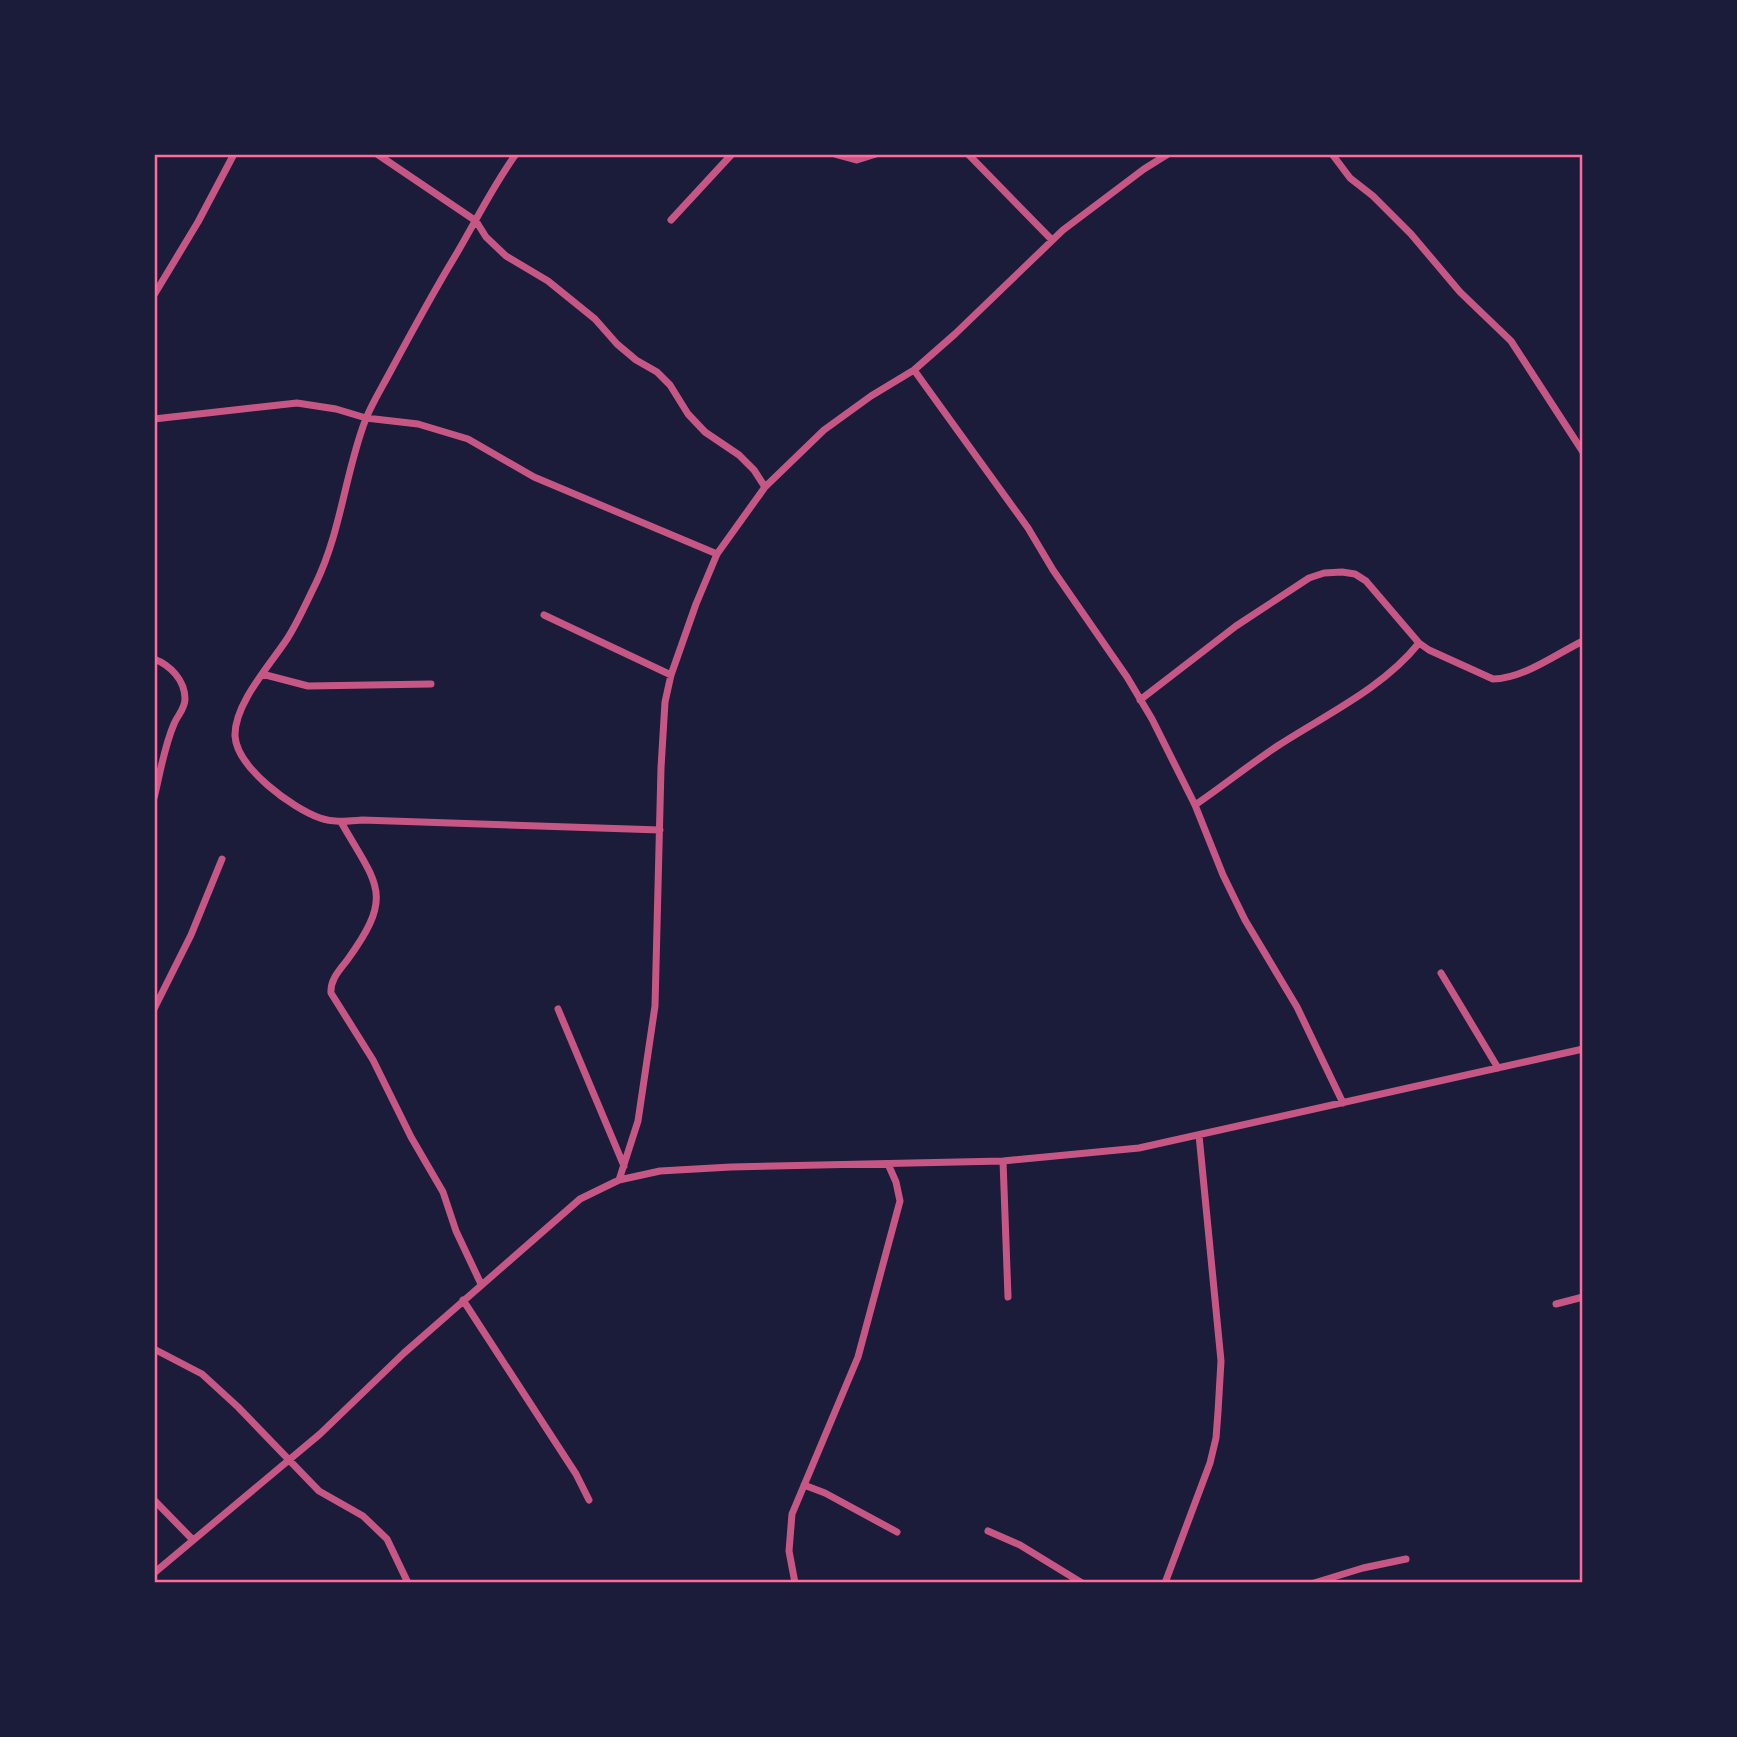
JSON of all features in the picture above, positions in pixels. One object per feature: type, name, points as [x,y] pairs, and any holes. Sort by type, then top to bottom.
[{"type":"street","points":[[154,295],[234,154]]},
{"type":"street","points":[[377,154],[476,221],[486,237],[506,256],[548,281],[596,319],[617,344],[636,360],[657,372],[670,385],[688,414],[705,432],[740,455],[765,487]]},
{"type":"street","points":[[516,154],[487,195],[476,221],[428,302],[366,418],[355,450],[334,539],[288,637],[248,696],[239,717],[235,737],[245,764],[274,790],[320,818],[341,822],[362,820],[660,830]]},
{"type":"street","points":[[671,220],[732,154]]},
{"type":"street","points":[[835,154],[857,160],[876,154]]},
{"type":"street","points":[[968,154],[1052,240]]},
{"type":"street","points":[[619,1180],[638,1121],[655,1006],[665,702],[671,675],[717,554],[765,487],[824,430],[871,396],[914,370],[1052,240],[1144,169],[1168,154]]},
{"type":"street","points":[[1332,154],[1350,178],[1373,196],[1411,234],[1452,283],[1511,341],[1583,452]]},
{"type":"street","points":[[914,370],[1028,528],[1140,700],[1195,805],[1223,875],[1245,920],[1297,1007],[1343,1103]]},
{"type":"street","points":[[154,419],[297,403],[336,409],[366,418],[418,424],[468,439],[534,477],[717,554]]},
{"type":"street","points":[[1140,700],[1236,626],[1309,579],[1324,573],[1355,574],[1366,581],[1419,643],[1493,679],[1503,679],[1526,671],[1583,641]]},
{"type":"street","points":[[544,615],[671,675]]},
{"type":"street","points":[[1195,805],[1277,746],[1356,698],[1409,656],[1419,643]]},
{"type":"street","points":[[154,659],[167,663],[175,673],[183,687],[185,701],[174,723],[154,798]]},
{"type":"street","points":[[262,674],[308,687],[431,684]]},
{"type":"street","points":[[341,822],[378,891],[377,907],[365,935],[334,978],[331,993],[373,1060],[411,1137],[443,1192],[456,1231],[481,1283]]},
{"type":"street","points":[[154,1009],[191,934],[222,859]]},
{"type":"street","points":[[1441,973],[1498,1068]]},
{"type":"street","points":[[558,1009],[624,1167]]},
{"type":"street","points":[[154,1573],[289,1460],[481,1283],[580,1199],[619,1180],[660,1171],[1003,1161],[1139,1148],[1583,1049]]},
{"type":"street","points":[[1165,1583],[1210,1463],[1218,1412],[1221,1361],[1199,1135]]},
{"type":"street","points":[[1003,1161],[1008,1297]]},
{"type":"street","points":[[795,1583],[789,1550],[792,1514],[859,1357],[900,1201],[888,1164]]},
{"type":"street","points":[[1556,1304],[1583,1297]]},
{"type":"street","points":[[463,1300],[576,1474],[589,1500]]},
{"type":"street","points":[[154,1349],[202,1374],[238,1407],[319,1491],[351,1507],[387,1539],[408,1583]]},
{"type":"street","points":[[804,1485],[825,1493],[897,1532]]},
{"type":"street","points":[[154,1500],[193,1540]]},
{"type":"street","points":[[988,1531],[1020,1545],[1082,1583]]},
{"type":"street","points":[[1314,1583],[1363,1568],[1406,1559]]}]
